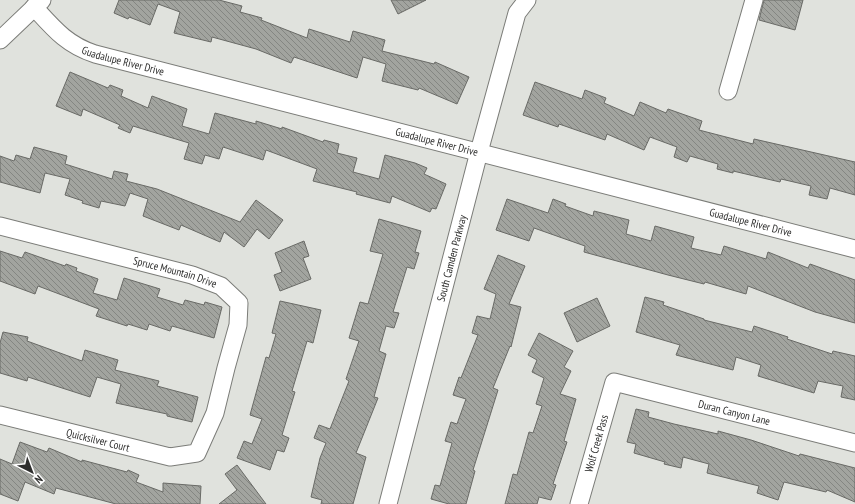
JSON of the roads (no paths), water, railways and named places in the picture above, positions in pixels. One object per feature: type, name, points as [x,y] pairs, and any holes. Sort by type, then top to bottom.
[{"type":"street","points":[[728,91],[754,0]]},
{"type":"street","points":[[0,40],[38,4]]},
{"type":"street","name":"Guadalupe River Drive","points":[[38,4],[60,36],[81,50],[855,249]]},
{"type":"street","name":"South Camden Parkway","points":[[388,504],[479,152],[520,4]]},
{"type":"street","name":"Spruce Mountain Drive","points":[[0,226],[192,275],[221,286],[238,303],[238,325],[215,413],[197,453]]},
{"type":"street","name":"Duran Canyon Lane","points":[[614,382],[855,443]]},
{"type":"street","name":"Wolf Creek Pass","points":[[579,504],[614,382]]},
{"type":"street","name":"Quicksilver Court","points":[[0,415],[170,457],[197,453]]}]
